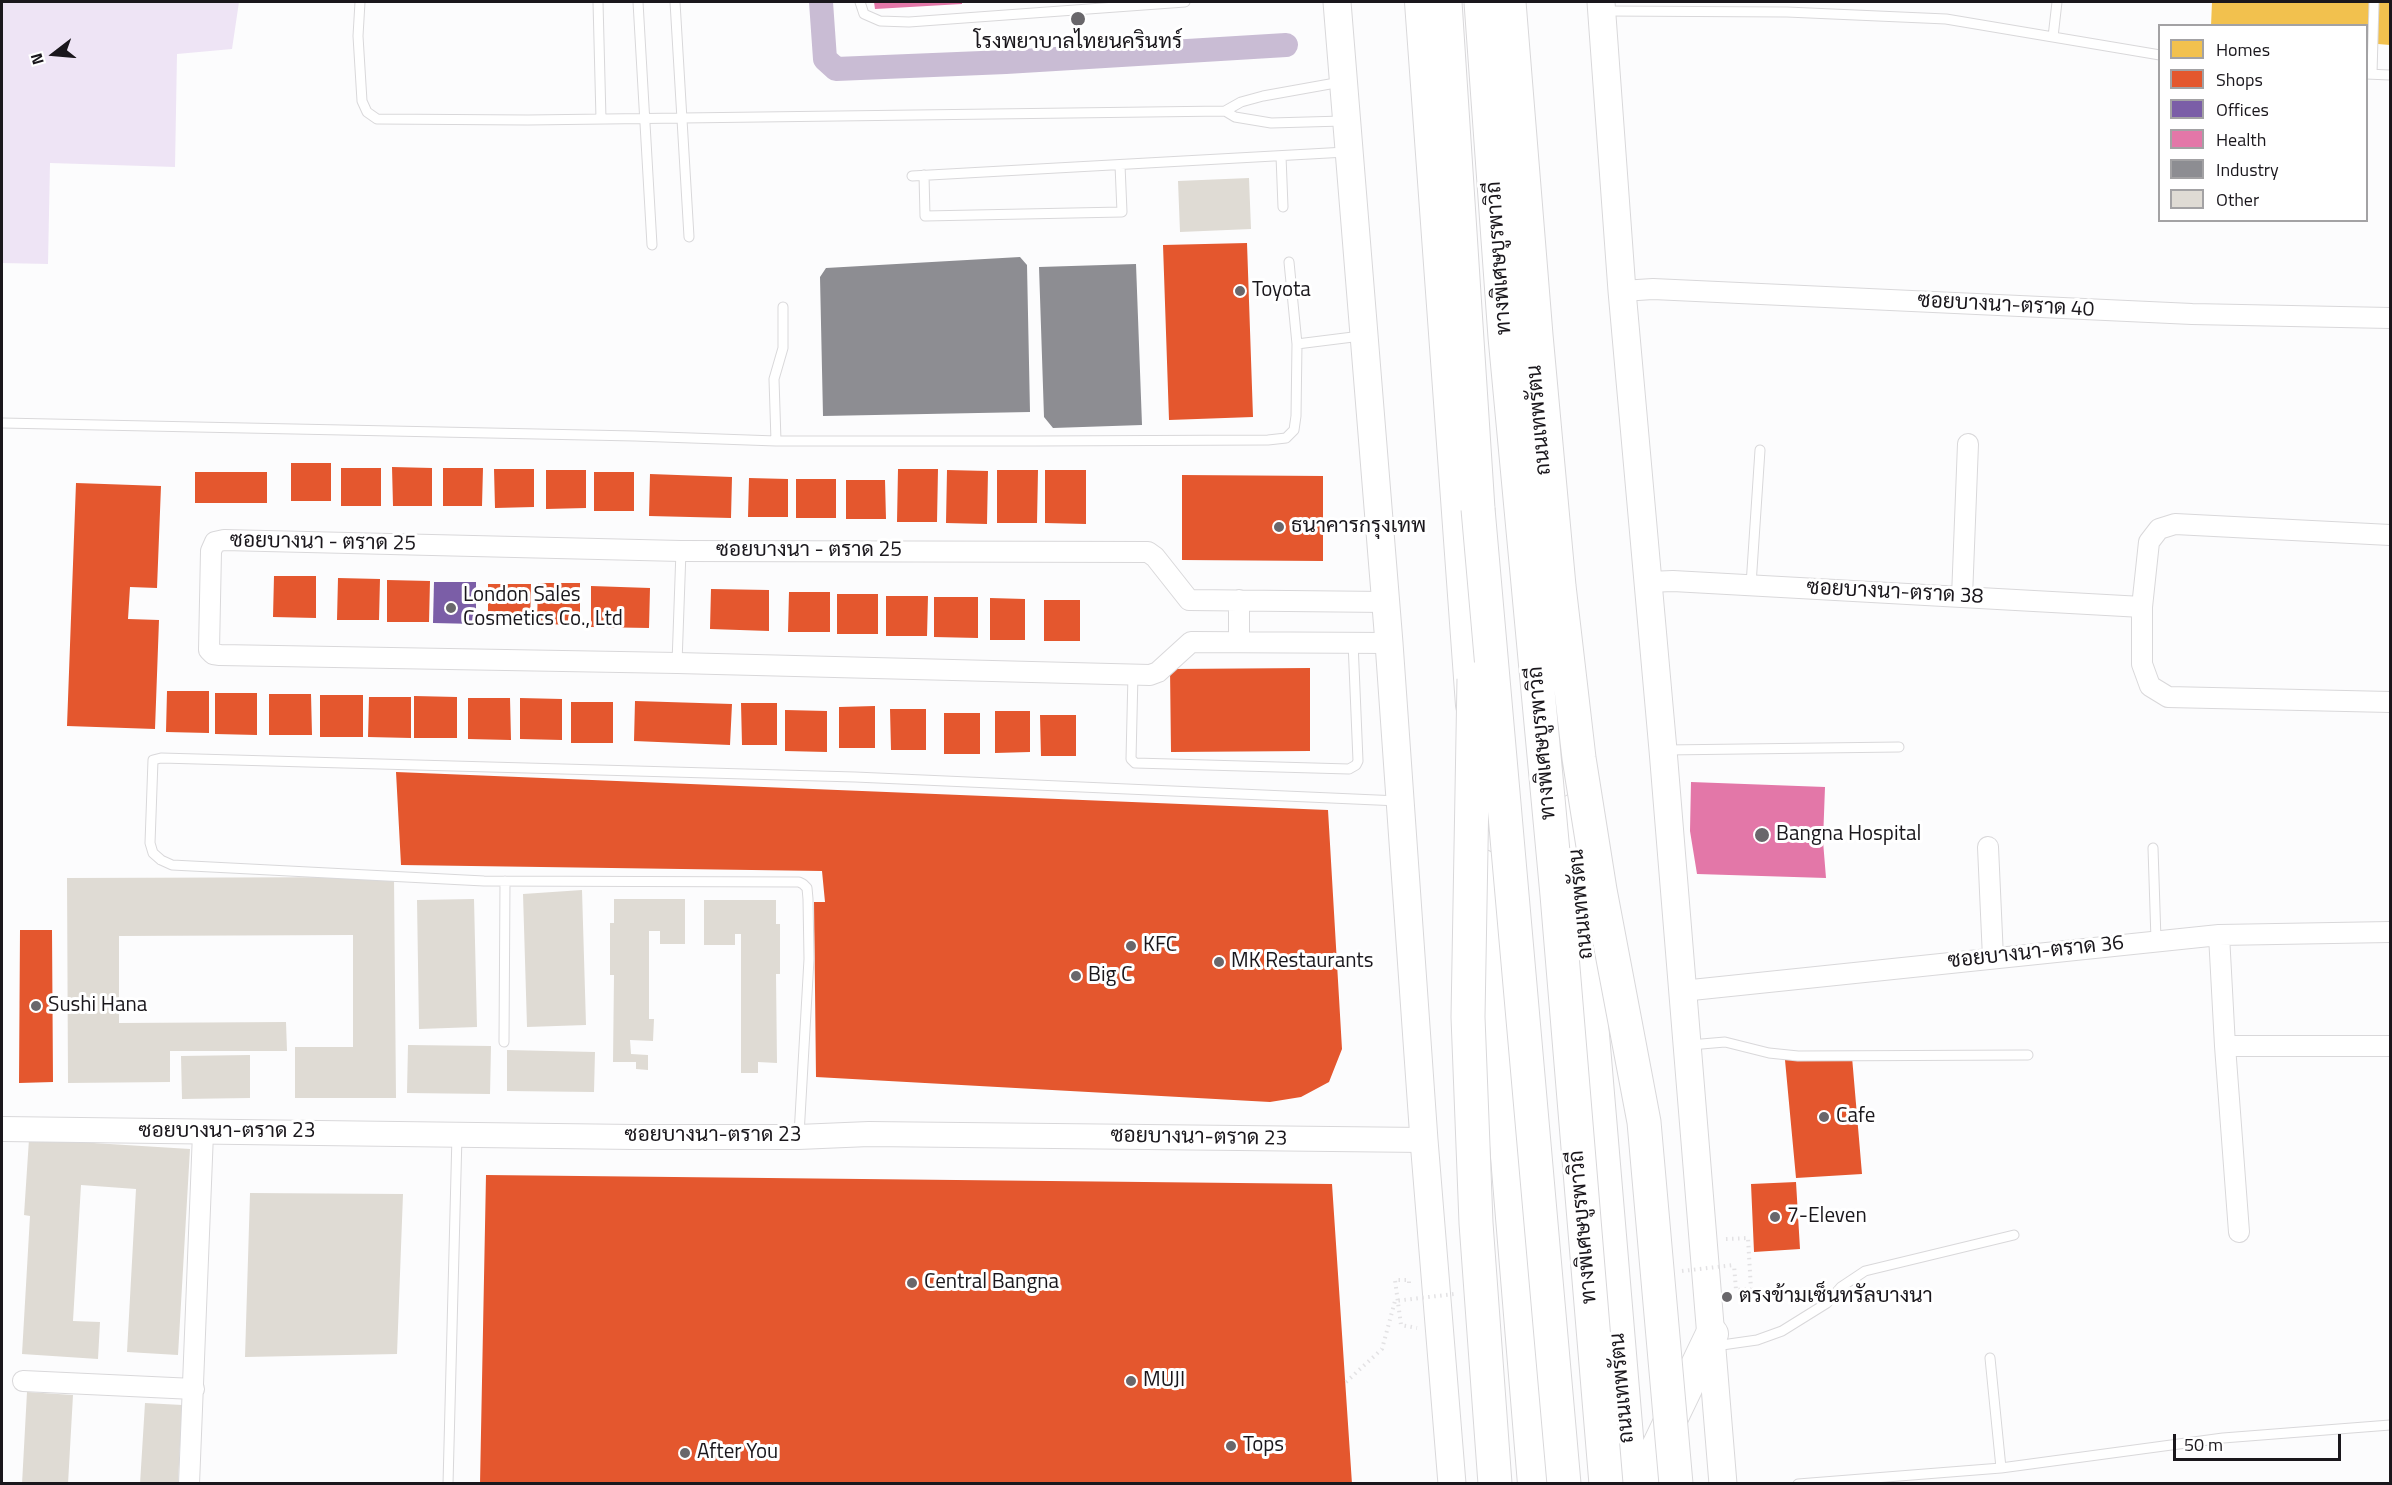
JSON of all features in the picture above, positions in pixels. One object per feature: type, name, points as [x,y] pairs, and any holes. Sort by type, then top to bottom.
[{"type":"highway","points":[[1421,2],[1487,921],[1534,1484]]},
{"type":"highway","name":"ทางพิเศษบูรพาวิถี","points":[[1445,2],[1478,509],[1564,1484]]},
{"type":"highway","name":"ทางพิเศษบูรพาวิถี","points":[[1481,2],[1505,337],[1557,895],[1606,1484]]},
{"type":"highway","points":[[1508,2],[1537,347],[1575,723],[1600,890],[1644,1122],[1676,1484]]},
{"type":"highway","name":"ถนนเทพรัตน","points":[[1508,2],[1533,336],[1631,1484]]},
{"type":"highway","points":[[1478,509],[1468,1017],[1476,1222],[1495,1484]]},
{"type":"highway","points":[[1640,1484],[1712,1340]]},
{"type":"main road","points":[[1337,2],[1386,602],[1424,1140],[1452,1484]]},
{"type":"main road","points":[[1601,6],[1622,291],[1663,750],[1723,1484]]},
{"type":"street","name":"ซอยบางนา-ตราด 40","points":[[1622,291],[1653,289],[2192,314],[2391,318]]},
{"type":"street","points":[[1962,597],[1968,444]]},
{"type":"street","points":[[2391,535],[2175,525],[2159,530],[2149,542],[2142,606],[2142,664],[2150,686],[2168,697],[2391,702]]},
{"type":"street","name":"ซอยบางนา - ตราด 25","points":[[1386,602],[1189,600],[1148,552],[681,551],[225,540],[215,543],[211,551],[208,642],[209,650],[213,654],[1134,674],[1154,674],[1191,642],[1389,643]]},
{"type":"street","name":"ซอยบางนา-ตราด 38","points":[[1648,582],[1673,581],[2142,606]]},
{"type":"street","points":[[1239,600],[1239,642]]},
{"type":"street","points":[[1988,848],[1993,958]]},
{"type":"street","name":"ซอยบางนา-ตราด 36","points":[[1682,991],[2156,940],[2219,935],[2391,932]]},
{"type":"street","points":[[2219,935],[2238,1232]]},
{"type":"street","points":[[2225,1046],[2391,1046]]},
{"type":"street","name":"ซอยบางนา-ตราด 23","points":[[2,1130],[798,1137],[869,1134],[1424,1140]]},
{"type":"street","points":[[189,1484],[203,1133]]},
{"type":"street","points":[[23,1381],[194,1389]]},
{"type":"lane","points":[[360,2],[359,81],[362,101],[372,117],[601,119],[1225,111],[1241,102],[1263,96],[1343,81]]},
{"type":"lane","points":[[598,2],[601,119]]},
{"type":"lane","points":[[638,2],[652,245]]},
{"type":"lane","points":[[675,2],[689,237]]},
{"type":"lane","points":[[860,2],[864,14],[880,21],[909,22],[1185,2]]},
{"type":"lane","points":[[2053,37],[2057,2]]},
{"type":"lane","points":[[2374,2],[2369,74],[2391,75]]},
{"type":"lane","points":[[1601,6],[1934,18],[2158,55]]},
{"type":"lane","points":[[1225,111],[1235,117],[1271,123],[1346,121]]},
{"type":"lane","points":[[912,176],[1348,152]]},
{"type":"lane","points":[[1281,156],[1283,207]]},
{"type":"lane","points":[[924,176],[925,216],[1122,212],[1120,165]]},
{"type":"lane","points":[[2,423],[635,435],[776,441],[1268,440],[1286,438],[1294,430],[1296,416],[1298,344],[1290,262]]},
{"type":"lane","points":[[776,441],[774,380],[783,348],[783,307]]},
{"type":"lane","points":[[1298,344],[1364,336]]},
{"type":"lane","points":[[1751,585],[1760,450]]},
{"type":"lane","points":[[677,663],[681,551]]},
{"type":"lane","points":[[1134,674],[1131,759],[1135,763],[1349,770],[1358,761],[1353,642]]},
{"type":"lane","points":[[1663,750],[1899,747]]},
{"type":"lane","points":[[798,1137],[810,959],[807,888],[803,884],[799,882],[505,881],[172,865],[160,860],[153,853],[150,843],[153,762],[160,758],[831,776],[1401,801]]},
{"type":"lane","points":[[2153,848],[2156,940]]},
{"type":"lane","points":[[504,1042],[505,881]]},
{"type":"lane","points":[[1687,1046],[1725,1042],[1769,1053],[1798,1056],[2028,1055]]},
{"type":"lane","points":[[448,1484],[457,1133]]},
{"type":"lane","points":[[1712,1340],[1757,1340],[1782,1331],[1827,1303],[1841,1287],[1865,1271],[2014,1235]]},
{"type":"lane","points":[[1990,1358],[2001,1468]]},
{"type":"lane","points":[[1798,1484],[2001,1468],[2223,1438],[2391,1425]]},
{"type":"path","points":[[1734,1265],[1736,1290],[1751,1289],[1748,1238]]},
{"type":"path","points":[[1346,1382],[1382,1350],[1395,1300],[1411,1299],[1409,1280],[1395,1280],[1401,1325]]},
{"type":"shaded area","points":[[2,2],[239,2],[232,49],[177,54],[175,167],[50,163],[48,264],[2,263]]},
{"type":"building: Homes","points":[[2212,2],[2390,2],[2390,45],[2368,43],[2368,24],[2211,24]]},
{"type":"building: Shops","points":[[1247,243],[1253,417],[1169,420],[1163,245]]},
{"type":"building: Shops","points":[[291,463],[331,463],[331,501],[291,501]]},
{"type":"building: Shops","points":[[392,467],[432,468],[432,506],[393,506]]},
{"type":"building: Shops","points":[[341,468],[381,468],[381,506],[341,506]]},
{"type":"building: Shops","points":[[443,468],[483,468],[482,506],[443,506]]},
{"type":"building: Shops","points":[[494,469],[534,469],[534,507],[495,508]]},
{"type":"building: Shops","points":[[898,469],[938,469],[937,522],[897,522]]},
{"type":"building: Shops","points":[[546,470],[586,470],[586,508],[546,509]]},
{"type":"building: Shops","points":[[947,470],[988,471],[987,524],[946,523]]},
{"type":"building: Shops","points":[[997,470],[1038,470],[1037,523],[997,523]]},
{"type":"building: Shops","points":[[1045,470],[1086,470],[1086,524],[1045,523]]},
{"type":"building: Shops","points":[[195,472],[267,472],[267,503],[195,503]]},
{"type":"building: Shops","points":[[594,472],[634,472],[634,511],[594,511]]},
{"type":"building: Shops","points":[[650,474],[732,477],[731,518],[649,516]]},
{"type":"building: Shops","points":[[1182,475],[1323,476],[1323,561],[1182,560]]},
{"type":"building: Shops","points":[[749,478],[788,479],[788,517],[748,517]]},
{"type":"building: Shops","points":[[796,479],[836,479],[836,518],[796,518]]},
{"type":"building: Shops","points":[[846,480],[885,480],[886,519],[846,519]]},
{"type":"building: Shops","points":[[76,483],[161,486],[157,588],[130,587],[128,619],[159,620],[155,729],[67,726]]},
{"type":"building: Shops","points":[[274,576],[316,576],[316,618],[273,617]]},
{"type":"building: Shops","points":[[338,578],[380,579],[379,620],[337,620]]},
{"type":"building: Shops","points":[[387,580],[430,581],[429,622],[387,622]]},
{"type":"building: Shops","points":[[538,583],[580,583],[580,625],[537,624]]},
{"type":"building: Shops","points":[[488,584],[531,584],[530,626],[488,625]]},
{"type":"building: Shops","points":[[591,586],[650,588],[649,628],[591,627]]},
{"type":"building: Shops","points":[[711,589],[769,590],[769,631],[710,629]]},
{"type":"building: Shops","points":[[789,592],[830,592],[830,632],[788,632]]},
{"type":"building: Shops","points":[[837,594],[878,594],[878,634],[837,634]]},
{"type":"building: Shops","points":[[886,596],[928,596],[927,636],[886,636]]},
{"type":"building: Shops","points":[[934,597],[978,597],[978,638],[934,637]]},
{"type":"building: Shops","points":[[990,598],[1025,599],[1025,640],[990,640]]},
{"type":"building: Shops","points":[[1044,600],[1080,600],[1080,641],[1044,641]]},
{"type":"building: Shops","points":[[1310,668],[1310,751],[1171,752],[1170,669]]},
{"type":"building: Shops","points":[[167,691],[209,691],[209,733],[166,732]]},
{"type":"building: Shops","points":[[215,693],[257,693],[257,735],[215,734]]},
{"type":"building: Shops","points":[[269,694],[311,694],[312,735],[269,735]]},
{"type":"building: Shops","points":[[320,695],[363,695],[363,737],[320,737]]},
{"type":"building: Shops","points":[[414,696],[457,697],[457,738],[414,738]]},
{"type":"building: Shops","points":[[369,697],[411,697],[411,738],[368,737]]},
{"type":"building: Shops","points":[[468,698],[510,698],[511,740],[468,739]]},
{"type":"building: Shops","points":[[520,698],[562,699],[562,740],[520,739]]},
{"type":"building: Shops","points":[[635,701],[732,704],[730,745],[634,741]]},
{"type":"building: Shops","points":[[571,702],[613,702],[613,743],[571,743]]},
{"type":"building: Shops","points":[[741,703],[777,703],[777,745],[742,745]]},
{"type":"building: Shops","points":[[875,706],[875,748],[839,748],[839,707]]},
{"type":"building: Shops","points":[[890,709],[926,709],[926,750],[891,750]]},
{"type":"building: Shops","points":[[785,710],[827,711],[827,752],[785,751]]},
{"type":"building: Shops","points":[[995,711],[1030,711],[1030,752],[995,753]]},
{"type":"building: Shops","points":[[944,713],[980,713],[980,754],[944,754]]},
{"type":"building: Shops","points":[[1040,715],[1076,715],[1076,756],[1041,756]]},
{"type":"building: Shops","name":"Big C","points":[[396,772],[1328,810],[1342,1049],[1329,1082],[1301,1097],[1270,1102],[816,1077],[814,902],[825,902],[822,871],[401,865]]},
{"type":"building: Shops","name":"Sushi Hana","points":[[20,930],[52,930],[53,1082],[19,1083]]},
{"type":"building: Shops","name":"Cafe","points":[[1852,1057],[1862,1174],[1796,1178],[1785,1060]]},
{"type":"building: Shops","name":"Central Bangna","points":[[486,1175],[1332,1184],[1352,1484],[480,1484]]},
{"type":"building: Shops","name":"7-Eleven","points":[[1796,1182],[1800,1249],[1754,1252],[1751,1184]]},
{"type":"building: Offices","points":[[434,582],[476,582],[476,624],[433,623]]},
{"type":"building: Health","points":[[874,2],[962,2],[962,4],[875,9]]},
{"type":"building: Health","name":"Bangna Hospital","points":[[1691,782],[1825,787],[1823,841],[1826,878],[1697,874],[1690,831]]},
{"type":"building: Industry","points":[[1020,257],[1027,265],[1030,412],[823,416],[820,277],[826,268]]},
{"type":"building: Industry","points":[[1136,264],[1142,425],[1053,428],[1044,417],[1039,267]]},
{"type":"building: Other","points":[[1249,178],[1251,229],[1180,232],[1178,181]]},
{"type":"building: Other","points":[[394,877],[396,1098],[295,1098],[295,1047],[353,1047],[353,935],[119,936],[119,1023],[286,1022],[287,1051],[170,1051],[170,1082],[68,1083],[67,878]]},
{"type":"building: Other","points":[[582,890],[586,1025],[527,1027],[523,894]]},
{"type":"building: Other","points":[[474,899],[477,1027],[419,1029],[417,900]]},
{"type":"building: Other","points":[[614,899],[685,899],[685,944],[660,944],[660,931],[649,931],[649,1019],[654,1019],[653,1041],[630,1040],[631,1054],[648,1055],[648,1070],[636,1069],[636,1062],[613,1062],[614,975],[610,975],[610,923],[614,923]]},
{"type":"building: Other","points":[[704,900],[776,900],[776,924],[780,924],[780,974],[776,974],[777,1063],[758,1062],[758,1073],[741,1073],[741,934],[735,934],[735,945],[704,945]]},
{"type":"building: Other","points":[[408,1045],[491,1046],[490,1094],[407,1093]]},
{"type":"building: Other","points":[[507,1050],[595,1052],[594,1092],[507,1091]]},
{"type":"building: Other","points":[[250,1055],[250,1098],[182,1099],[181,1056]]},
{"type":"building: Other","points":[[29,1139],[190,1149],[178,1355],[127,1352],[136,1189],[81,1185],[73,1321],[100,1322],[98,1359],[22,1354],[30,1216],[24,1215]]},
{"type":"building: Other","points":[[250,1193],[403,1194],[397,1354],[245,1357]]},
{"type":"building: Other","points":[[27,1392],[73,1395],[68,1484],[22,1484]]},
{"type":"building: Other","points":[[145,1403],[182,1405],[178,1484],[140,1484]]},
{"type":"waterway","points":[[821,2],[825,59],[836,69],[1006,62],[1286,45]]},
{"type":"place","name":"โรงพยาบาลไทยนครินทร์","points":[[1078,19]]},
{"type":"place","name":"Toyota","points":[[1240,291]]},
{"type":"place","name":"ธนาคารกรุงเทพ","points":[[1279,527]]},
{"type":"place","name":"London Sales Cosmetics Co., Ltd","points":[[451,608]]},
{"type":"place","name":"Bangna Hospital","points":[[1762,835]]},
{"type":"place","name":"KFC","points":[[1131,946]]},
{"type":"place","name":"MK Restaurants","points":[[1219,962]]},
{"type":"place","name":"Big C","points":[[1076,976]]},
{"type":"place","name":"Sushi Hana","points":[[36,1006]]},
{"type":"place","name":"Cafe","points":[[1824,1117]]},
{"type":"place","name":"7-Eleven","points":[[1775,1217]]},
{"type":"place","name":"Central Bangna","points":[[912,1283]]},
{"type":"place","name":"ตรงข้ามเซ็นทรัลบางนา","points":[[1727,1297]]},
{"type":"place","name":"MUJI","points":[[1131,1381]]},
{"type":"place","name":"Tops","points":[[1231,1446]]},
{"type":"place","name":"After You","points":[[685,1453]]}]
